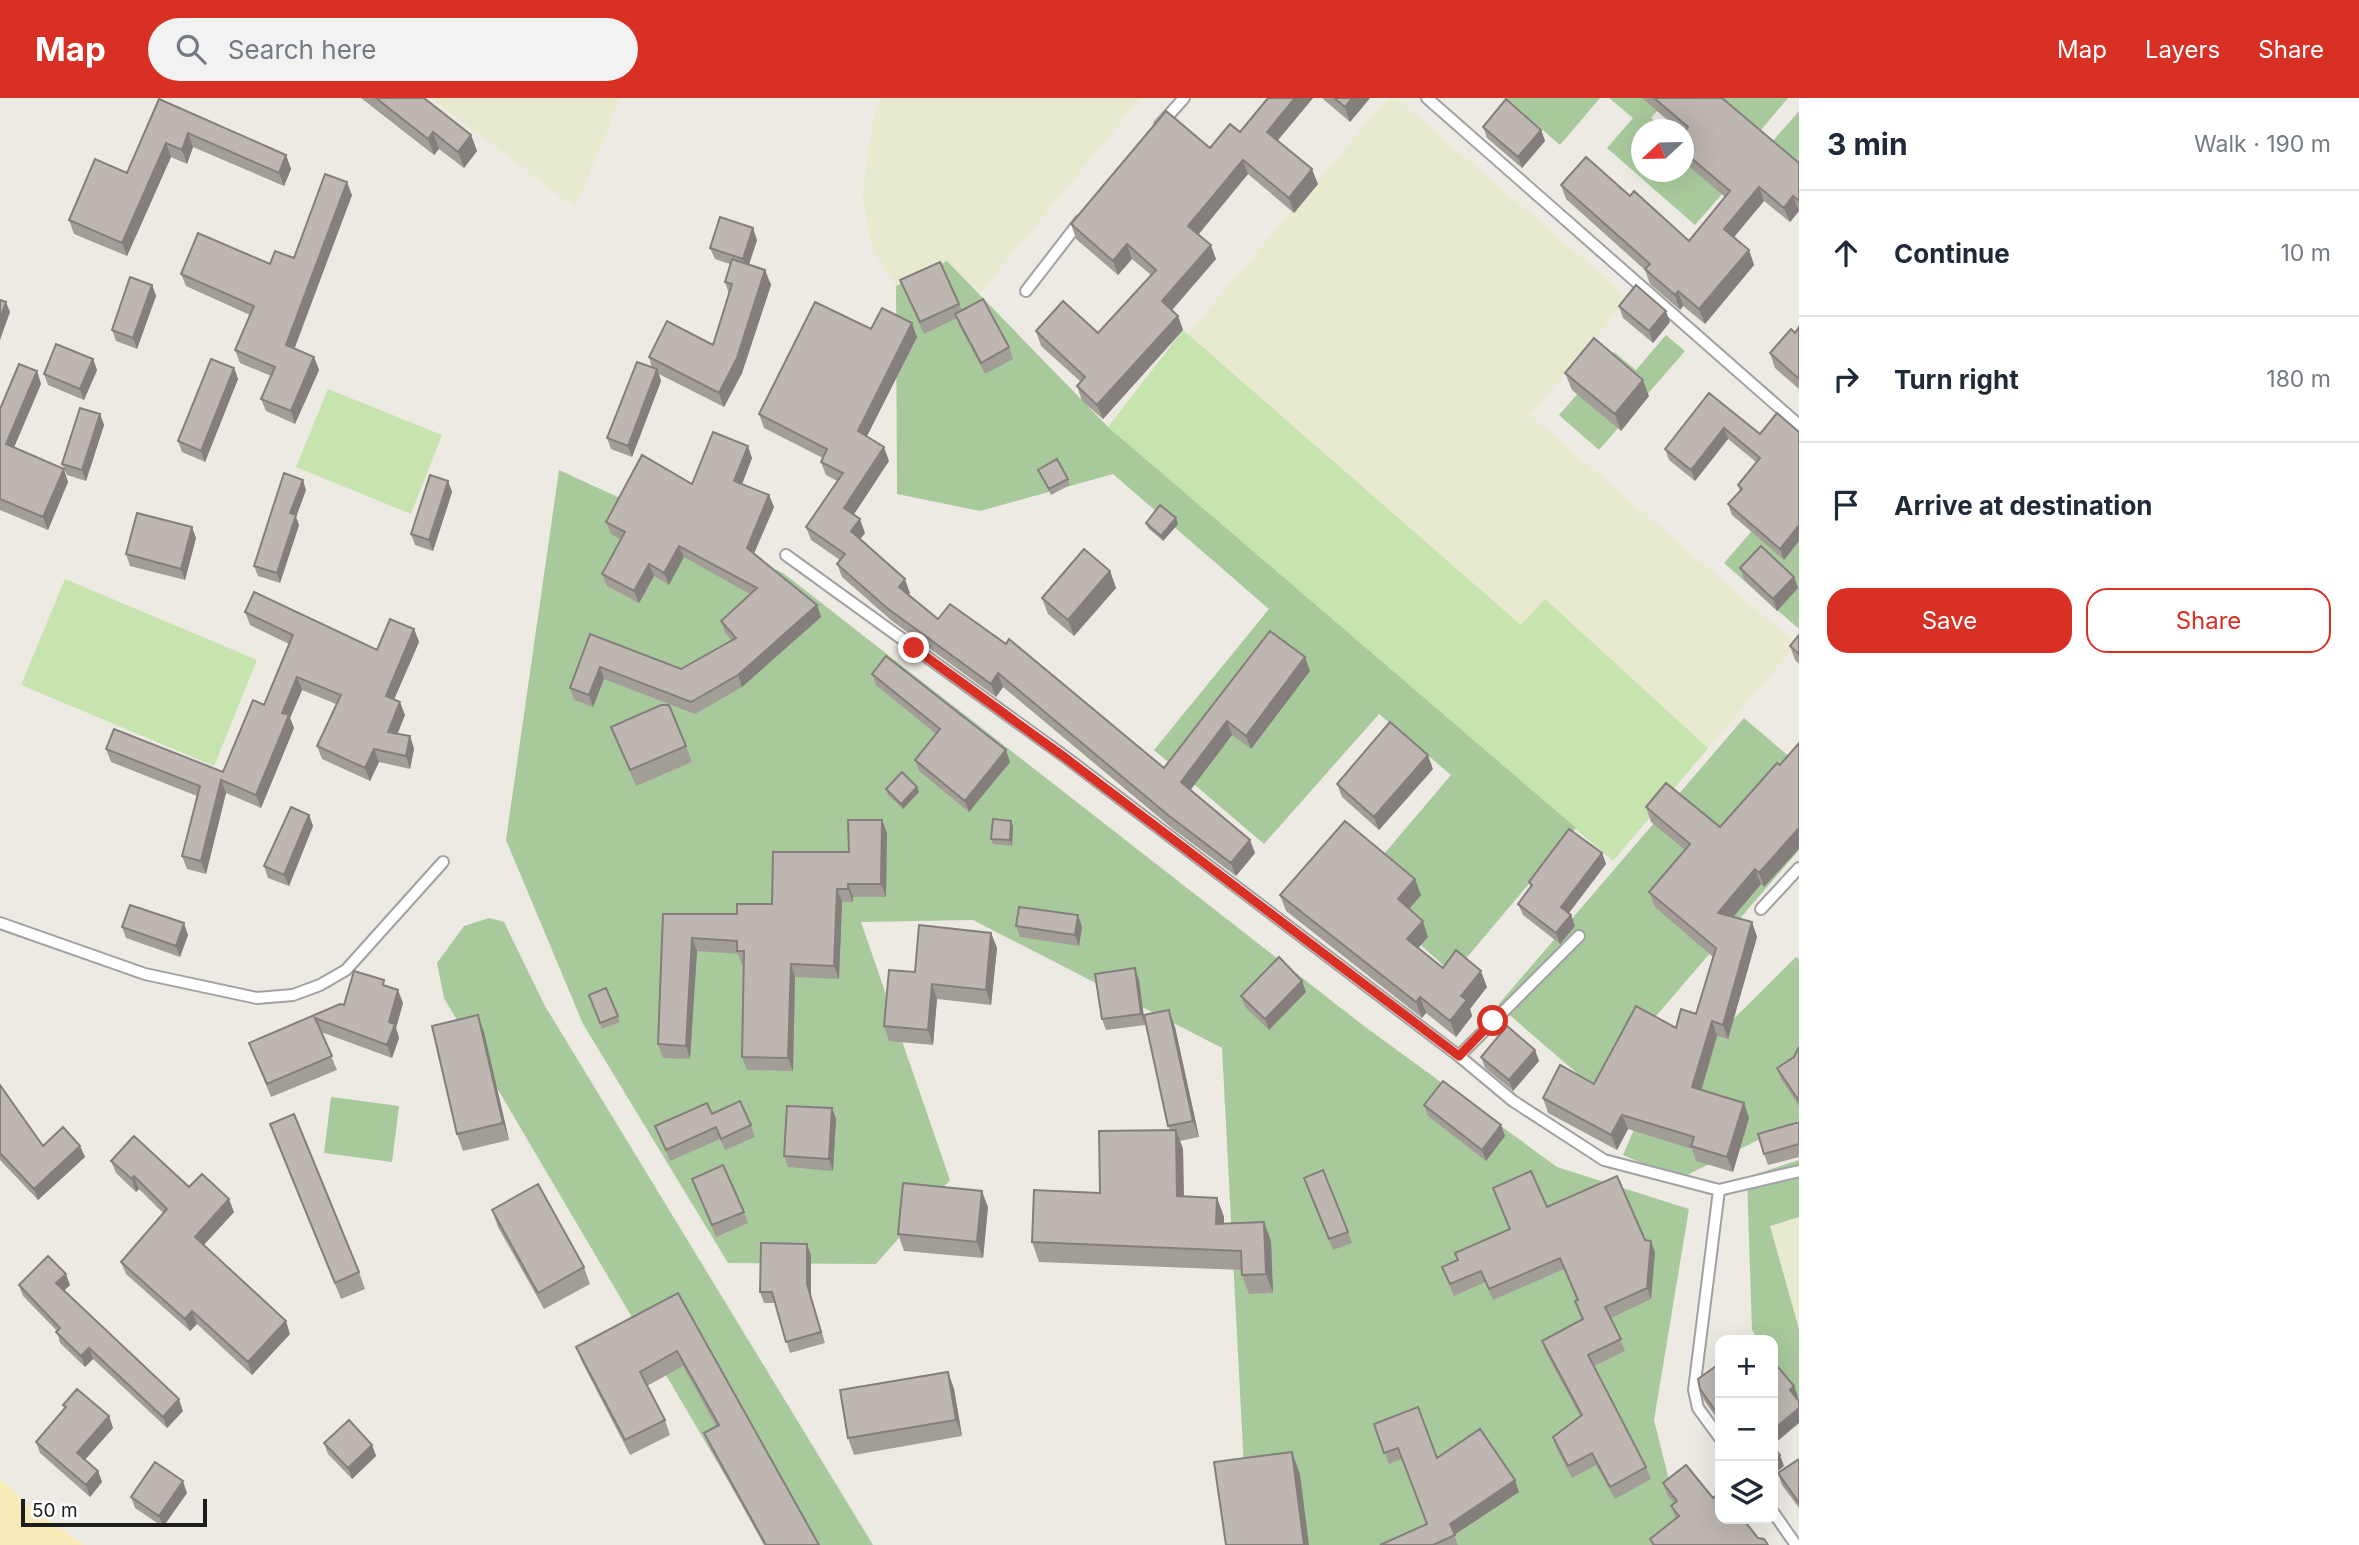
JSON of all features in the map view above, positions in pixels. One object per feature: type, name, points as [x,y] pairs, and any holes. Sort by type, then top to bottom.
[{"type":"lane","points":[[1147,139],[1184,98]]},
{"type":"lane","points":[[1427,98],[1799,425]]},
{"type":"lane","points":[[1026,291],[1092,206]]},
{"type":"lane","points":[[786,555],[1063,756],[1459,1056],[1513,1101],[1604,1160],[1719,1190],[1799,1171]]},
{"type":"lane","points":[[0,923],[145,974],[257,998],[293,995],[320,985],[346,970],[443,862]]},
{"type":"lane","points":[[1761,909],[1799,868]]},
{"type":"lane","points":[[1459,1056],[1579,936]]},
{"type":"lane","points":[[1715,1431],[1698,1408],[1695,1390],[1719,1190]]},
{"type":"lane","points":[[1778,1519],[1796,1545]]},
{"type":"green space","points":[[431,98],[621,98],[575,208]]},
{"type":"green space","points":[[880,98],[1141,98],[980,293],[947,261],[896,286],[872,249],[862,196],[873,120]]},
{"type":"green space","points":[[1388,98],[1396,98],[1629,298],[1530,415],[1797,644],[1613,861],[1108,427]]},
{"type":"green space","points":[[1506,98],[1600,98],[1560,145]]},
{"type":"green space","points":[[1609,98],[1668,98],[1652,119],[1633,118]]},
{"type":"green space","points":[[1723,98],[1788,98],[1761,130]]},
{"type":"green space","points":[[1799,111],[1799,165],[1772,142]]},
{"type":"green space","points":[[1631,120],[1631,169],[1607,148]]},
{"type":"green space","points":[[1694,156],[1729,186],[1695,225],[1646,182],[1694,182]]},
{"type":"green space","points":[[947,261],[1108,427],[1576,828],[1453,974],[1356,887],[1451,775],[1379,714],[1264,844],[1154,750],[1269,609],[1113,474],[980,511],[897,494],[896,286]]},
{"type":"green space","points":[[1183,330],[1521,625],[1545,599],[1708,748],[1613,861],[1108,427]]},
{"type":"green space","points":[[1666,335],[1685,351],[1599,450],[1559,415],[1614,352],[1636,370]]},
{"type":"green space","points":[[328,389],[442,435],[411,514],[296,467]]},
{"type":"green space","points":[[559,470],[783,573],[1364,1026],[1557,1167],[1689,1209],[1654,1420],[1669,1480],[1718,1545],[1248,1545],[1222,1048],[973,920],[861,922],[950,1180],[876,1264],[728,1263],[583,1024],[506,840]]},
{"type":"green space","points":[[1796,480],[1799,482],[1799,629],[1724,563]]},
{"type":"green space","points":[[65,579],[257,660],[214,766],[21,685]]},
{"type":"green space","points":[[1744,718],[1799,765],[1799,850],[1594,1088],[1498,1005]]},
{"type":"green space","points":[[489,918],[504,922],[545,1006],[873,1545],[766,1545],[444,998],[437,963],[464,926]]},
{"type":"green space","points":[[1796,957],[1799,959],[1799,1120],[1679,1179],[1623,1155],[1643,1109]]},
{"type":"green space","points":[[331,1097],[399,1106],[392,1162],[324,1153]]},
{"type":"green space","points":[[1799,1160],[1799,1217],[1770,1226],[1799,1329],[1799,1403],[1778,1371],[1778,1335],[1755,1335],[1752,1330],[1747,1177]]},
{"type":"green space","points":[[1799,1217],[1799,1329],[1770,1226]]},
{"type":"sand","points":[[0,1478],[37,1513],[85,1545],[0,1545]]},
{"type":"building","points":[[376,98],[424,98],[471,135],[458,152],[433,132],[428,139]]},
{"type":"building","points":[[1268,98],[1295,98],[1267,132],[1312,169],[1289,198],[1243,160],[1188,226],[1211,245],[1162,301],[1178,316],[1097,405],[1077,386],[1085,377],[1036,331],[1063,301],[1098,333],[1156,270],[1127,244],[1113,261],[1071,224],[1166,111],[1210,148],[1230,124],[1240,132]]},
{"type":"building","points":[[1334,98],[1352,98],[1345,107]]},
{"type":"building","points":[[1654,98],[1722,98],[1799,163],[1799,201],[1793,196],[1784,208],[1759,187],[1724,229],[1749,250],[1699,309],[1678,291],[1675,295],[1645,269],[1650,264],[1561,185],[1586,157],[1630,196],[1634,191],[1689,241],[1730,191],[1694,160],[1694,119],[1679,119]]},
{"type":"building","points":[[159,99],[286,155],[279,173],[188,133],[182,150],[166,143],[122,243],[69,220],[95,159],[127,173]]},
{"type":"building","points":[[1506,99],[1541,130],[1518,157],[1483,127]]},
{"type":"building","points":[[325,174],[347,182],[286,345],[314,357],[291,411],[261,399],[275,367],[235,350],[254,306],[181,274],[198,233],[270,264],[275,251],[294,258]]},
{"type":"building","points":[[720,217],[753,228],[743,259],[710,248]]},
{"type":"building","points":[[732,259],[765,270],[737,358],[719,393],[649,357],[667,321],[713,345],[732,284],[725,282]]},
{"type":"building","points":[[940,262],[959,304],[920,322],[900,280]]},
{"type":"building","points":[[130,277],[152,285],[133,338],[112,330]]},
{"type":"building","points":[[1636,285],[1666,311],[1649,331],[1619,306]]},
{"type":"building","points":[[983,299],[1009,347],[981,363],[955,314]]},
{"type":"building","points":[[0,300],[6,302],[0,319]]},
{"type":"building","points":[[815,302],[871,329],[882,308],[912,323],[858,431],[884,447],[844,508],[860,519],[851,531],[905,579],[899,587],[938,619],[950,604],[1006,644],[1009,639],[1164,768],[1270,631],[1305,657],[1246,736],[1227,721],[1181,782],[1250,840],[1231,863],[1168,815],[998,673],[991,684],[887,608],[837,564],[845,554],[806,527],[843,473],[821,462],[827,449],[759,414]]},
{"type":"building","points":[[1799,327],[1799,379],[1770,353],[1791,329],[1795,333]]},
{"type":"building","points":[[1594,338],[1643,380],[1615,414],[1565,373]]},
{"type":"building","points":[[56,344],[93,359],[80,389],[44,374]]},
{"type":"building","points":[[211,359],[234,368],[201,451],[178,441]]},
{"type":"building","points":[[637,362],[657,369],[628,446],[607,438]]},
{"type":"building","points":[[19,364],[37,371],[6,444],[64,469],[43,517],[0,499],[0,409]]},
{"type":"building","points":[[1709,393],[1760,434],[1777,413],[1799,432],[1799,525],[1780,549],[1728,504],[1742,489],[1738,485],[1760,458],[1724,428],[1691,470],[1665,449]]},
{"type":"building","points":[[80,408],[100,414],[82,470],[62,464]]},
{"type":"building","points":[[713,432],[748,446],[734,481],[769,495],[747,548],[817,605],[738,675],[691,702],[600,667],[589,695],[570,688],[590,634],[681,669],[736,638],[721,621],[757,588],[679,546],[664,573],[649,564],[634,591],[602,574],[625,532],[606,522],[642,455],[692,484]]},
{"type":"building","points":[[1057,459],[1068,479],[1049,489],[1038,470]]},
{"type":"building","points":[[284,473],[303,480],[290,513],[296,515],[277,573],[254,566]]},
{"type":"building","points":[[430,475],[448,481],[429,540],[411,534]]},
{"type":"building","points":[[1160,505],[1176,518],[1161,536],[1146,523]]},
{"type":"building","points":[[137,513],[192,527],[181,569],[126,554]]},
{"type":"building","points":[[1761,546],[1794,577],[1773,599],[1740,568]]},
{"type":"building","points":[[1084,549],[1110,571],[1068,620],[1042,598]]},
{"type":"building","points":[[254,592],[377,650],[390,619],[414,629],[386,696],[400,702],[388,732],[410,736],[406,756],[374,749],[365,768],[317,746],[341,695],[297,677],[282,713],[289,715],[256,795],[221,780],[201,861],[182,856],[200,786],[106,749],[114,729],[223,772],[253,700],[264,705],[293,635],[245,612]]},
{"type":"building","points":[[1799,635],[1799,654],[1790,646]]},
{"type":"building","points":[[886,656],[1006,750],[965,801],[915,760],[940,729],[872,674]]},
{"type":"building","points":[[661,705],[669,705],[686,746],[630,770],[611,727]]},
{"type":"building","points":[[1390,722],[1428,755],[1374,817],[1337,784]]},
{"type":"building","points":[[1799,743],[1799,828],[1759,873],[1755,869],[1718,913],[1752,922],[1723,1025],[1712,1021],[1692,1087],[1744,1103],[1727,1157],[1691,1146],[1694,1137],[1622,1115],[1611,1135],[1543,1098],[1560,1065],[1594,1084],[1636,1006],[1676,1028],[1681,1009],[1696,1014],[1716,948],[1649,892],[1690,844],[1646,807],[1666,783],[1720,827],[1777,763],[1780,765]]},
{"type":"building","points":[[902,772],[917,787],[901,804],[886,789]]},
{"type":"building","points":[[291,807],[309,815],[284,875],[264,866]]},
{"type":"building","points":[[993,819],[1011,821],[1010,840],[991,839]]},
{"type":"building","points":[[848,820],[882,820],[881,884],[848,884],[848,889],[837,889],[834,966],[791,964],[788,1058],[742,1057],[744,951],[737,951],[737,941],[692,938],[686,1046],[658,1044],[663,914],[737,914],[737,904],[772,904],[773,852],[849,852]]},
{"type":"building","points":[[1345,821],[1415,879],[1398,899],[1423,921],[1407,939],[1443,968],[1456,950],[1481,971],[1461,996],[1467,1000],[1450,1021],[1420,997],[1416,1002],[1280,895]]},
{"type":"building","points":[[1569,829],[1602,853],[1561,907],[1571,915],[1556,933],[1518,904],[1532,885],[1529,882]]},
{"type":"building","points":[[130,905],[184,923],[176,946],[122,927]]},
{"type":"building","points":[[1019,907],[1078,915],[1075,935],[1016,926]]},
{"type":"building","points":[[919,925],[991,933],[986,990],[932,984],[928,1030],[884,1026],[889,970],[915,972]]},
{"type":"building","points":[[1279,957],[1302,981],[1265,1019],[1241,996]]},
{"type":"building","points":[[1135,968],[1141,1014],[1102,1019],[1095,974]]},
{"type":"building","points":[[354,971],[384,980],[383,985],[398,990],[389,1022],[395,1024],[387,1045],[315,1018],[332,1056],[267,1084],[249,1043],[340,1004],[344,1005]]},
{"type":"building","points":[[606,988],[618,1016],[600,1023],[589,995]]},
{"type":"building","points":[[1169,1010],[1193,1121],[1168,1126],[1144,1015]]},
{"type":"building","points":[[478,1015],[503,1123],[457,1134],[432,1026]]},
{"type":"building","points":[[1507,1026],[1535,1050],[1509,1080],[1481,1057]]},
{"type":"building","points":[[1799,1047],[1799,1101],[1777,1068],[1794,1057]]},
{"type":"building","points":[[1443,1081],[1501,1125],[1482,1150],[1424,1105]]},
{"type":"building","points":[[0,1085],[43,1146],[63,1127],[80,1146],[34,1189],[0,1153]]},
{"type":"building","points":[[740,1101],[751,1125],[721,1139],[716,1127],[666,1150],[655,1126],[707,1103],[712,1114]]},
{"type":"building","points":[[787,1106],[832,1108],[829,1159],[784,1156]]},
{"type":"building","points":[[294,1114],[359,1272],[335,1283],[270,1124]]},
{"type":"building","points":[[1799,1122],[1799,1144],[1764,1154],[1758,1134]]},
{"type":"building","points":[[1176,1130],[1177,1196],[1217,1198],[1216,1224],[1264,1222],[1266,1274],[1242,1275],[1241,1251],[1032,1242],[1034,1190],[1100,1193],[1099,1131]]},
{"type":"building","points":[[134,1136],[189,1187],[202,1174],[229,1199],[195,1237],[286,1321],[248,1362],[192,1311],[185,1319],[121,1262],[167,1209],[134,1176],[132,1179],[111,1161]]},
{"type":"building","points":[[723,1165],[744,1212],[712,1225],[692,1179]]},
{"type":"building","points":[[1323,1170],[1348,1232],[1329,1239],[1304,1178]]},
{"type":"building","points":[[1531,1171],[1547,1207],[1617,1176],[1645,1240],[1651,1241],[1647,1288],[1605,1307],[1621,1339],[1588,1355],[1646,1467],[1610,1487],[1592,1453],[1568,1466],[1553,1437],[1582,1415],[1542,1341],[1583,1319],[1560,1258],[1489,1289],[1481,1271],[1450,1284],[1442,1267],[1458,1260],[1455,1253],[1510,1229],[1493,1188]]},
{"type":"building","points":[[903,1183],[982,1191],[977,1242],[898,1234]]},
{"type":"building","points":[[538,1184],[584,1267],[538,1293],[492,1210]]},
{"type":"building","points":[[761,1243],[807,1244],[807,1284],[821,1332],[786,1342],[772,1292],[760,1292]]},
{"type":"building","points":[[48,1256],[66,1274],[56,1283],[179,1399],[163,1417],[89,1348],[81,1356],[56,1332],[60,1328],[19,1285]]},
{"type":"building","points":[[678,1293],[819,1545],[766,1545],[704,1433],[719,1425],[677,1351],[640,1372],[665,1420],[625,1440],[576,1347]]},
{"type":"building","points":[[1715,1367],[1715,1410],[1700,1389],[1698,1379]]},
{"type":"building","points":[[1778,1367],[1794,1386],[1790,1390],[1799,1401],[1799,1408],[1778,1426]]},
{"type":"building","points":[[948,1372],[956,1420],[848,1438],[840,1390]]},
{"type":"building","points":[[77,1389],[109,1416],[77,1453],[98,1471],[86,1485],[36,1442],[66,1407],[63,1405]]},
{"type":"building","points":[[1418,1407],[1437,1458],[1480,1429],[1515,1480],[1450,1524],[1455,1535],[1433,1545],[1380,1545],[1427,1524],[1398,1448],[1384,1453],[1374,1424]]},
{"type":"building","points":[[349,1420],[372,1445],[348,1468],[324,1443]]},
{"type":"building","points":[[1292,1452],[1304,1545],[1226,1545],[1214,1462]]},
{"type":"building","points":[[1799,1459],[1799,1503],[1778,1473]]},
{"type":"building","points":[[155,1462],[183,1481],[159,1516],[131,1497]]},
{"type":"building","points":[[1686,1465],[1713,1498],[1715,1496],[1715,1524],[1747,1524],[1758,1538],[1764,1539],[1768,1545],[1654,1545],[1650,1539],[1679,1516],[1671,1506],[1677,1501],[1663,1483]]},
{"type":"route","points":[[914,648],[1063,756],[1459,1056],[1493,1021]]}]
